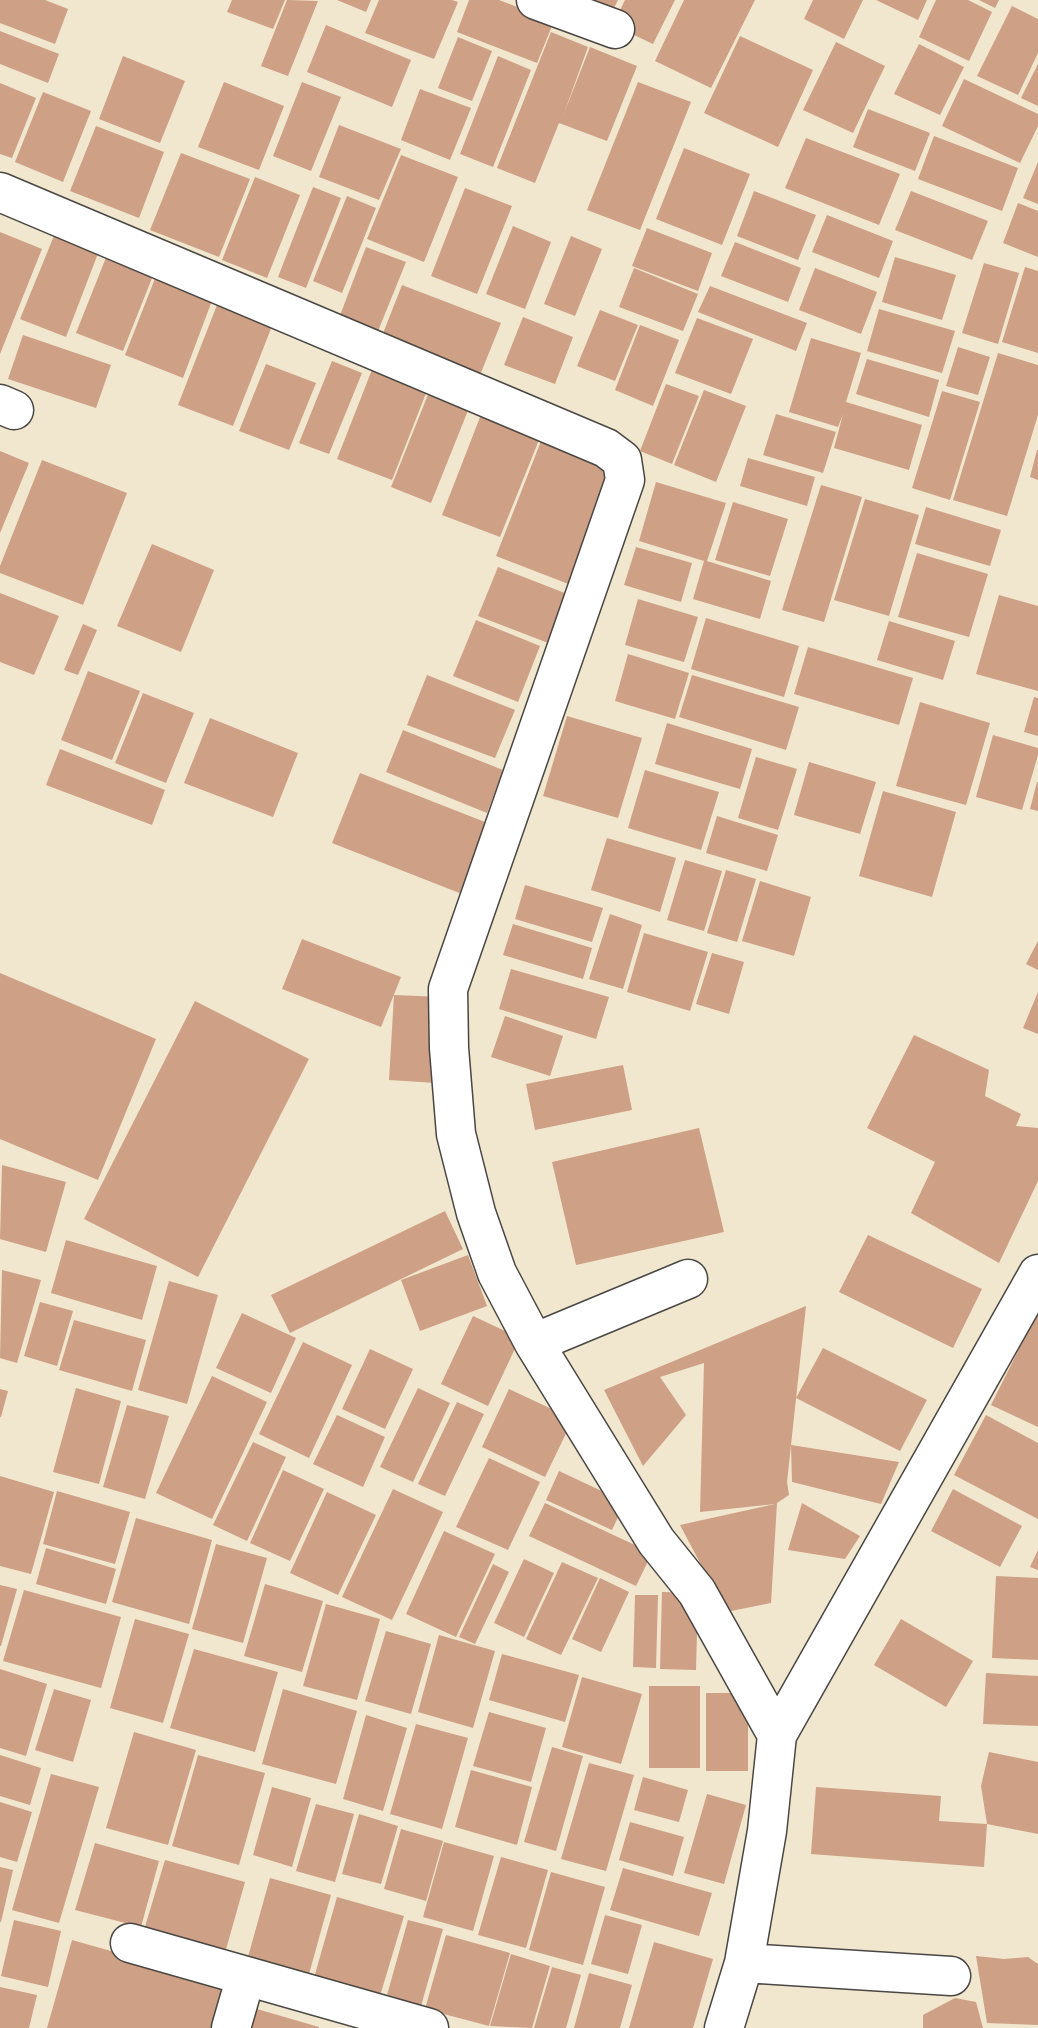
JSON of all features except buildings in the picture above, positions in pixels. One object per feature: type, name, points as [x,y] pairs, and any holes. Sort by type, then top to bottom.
[{"type":"street","points":[[536,0],[614,29]]},
{"type":"street","points":[[0,192],[606,448],[622,460],[625,480],[449,989],[449,1048],[456,1134],[475,1213],[497,1273],[534,1343],[656,1541],[697,1592],[777,1735]]},
{"type":"street","points":[[534,1343],[688,1279]]},
{"type":"street","points":[[724,2028],[744,1963],[766,1831],[777,1735],[1036,1281]]},
{"type":"street","points":[[130,1943],[429,2028]]},
{"type":"street","points":[[744,1963],[951,1976]]},
{"type":"street","points":[[231,2028],[246,1976]]}]
